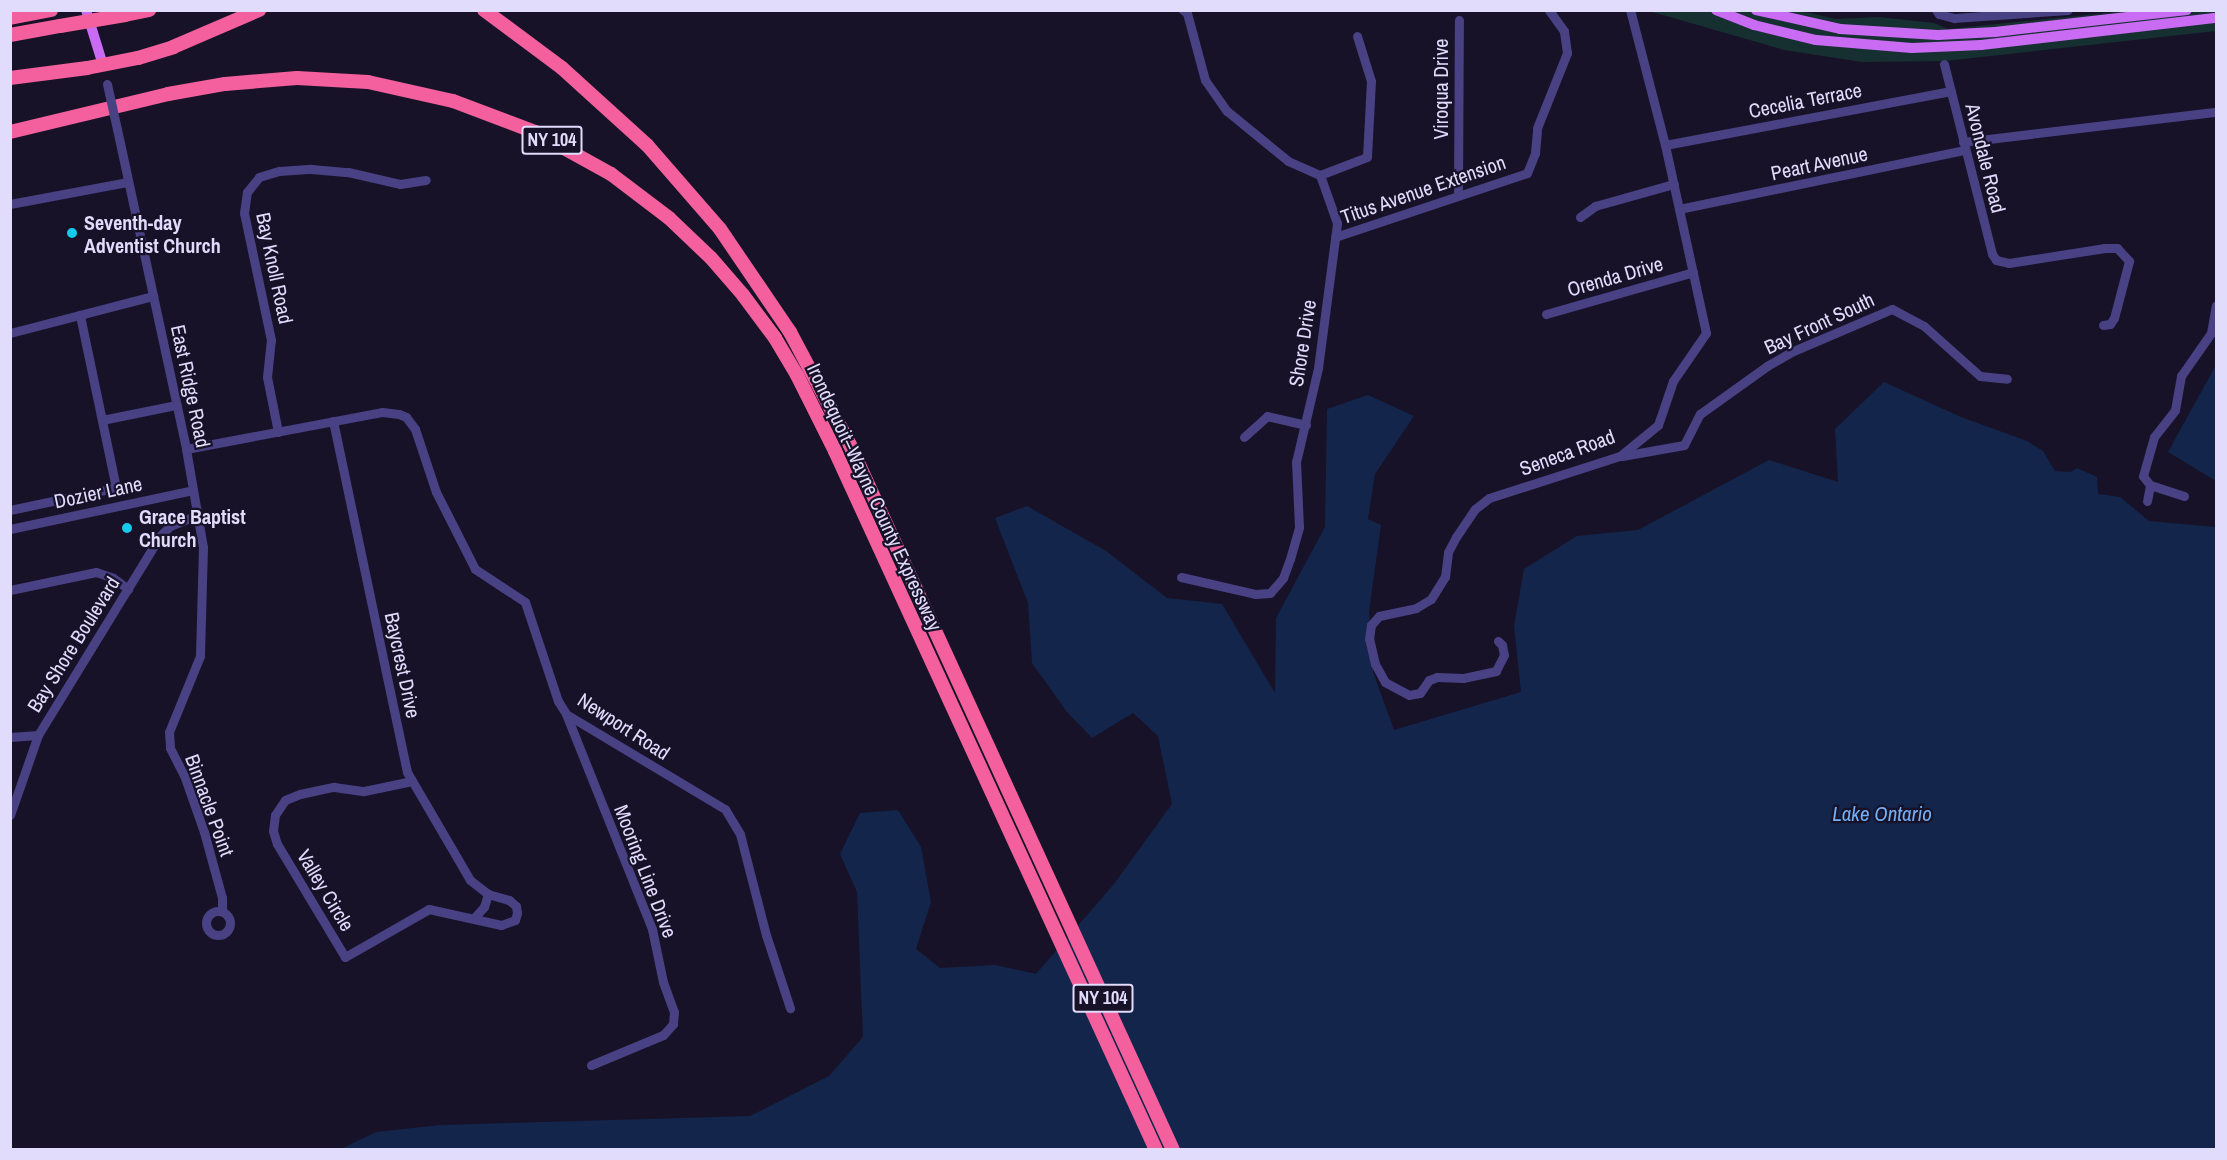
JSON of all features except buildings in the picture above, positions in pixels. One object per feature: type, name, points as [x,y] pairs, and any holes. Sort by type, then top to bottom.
[{"type":"highway","points":[[10,18],[51,10]]},
{"type":"highway","points":[[10,35],[149,10]]},
{"type":"highway","points":[[10,78],[103,65],[173,47],[259,10]]},
{"type":"highway","name":"Irondequoit–Wayne County Expressway","points":[[484,10],[562,68],[627,126],[685,187],[727,239],[767,295],[804,356],[843,432],[1173,1149]]},
{"type":"highway","name":"Irondequoit–Wayne County Expressway","points":[[10,130],[210,86],[282,78],[339,79],[390,86],[439,97],[494,115],[554,141],[598,166],[646,199],[689,236],[727,275],[767,327],[797,375],[832,445],[1156,1149]]},
{"type":"main road","name":"East Ridge Road","points":[[86,10],[103,65]]},
{"type":"main road","name":"East Ridge Road","points":[[96,10],[103,65]]},
{"type":"main road","points":[[1716,10],[1754,25],[1816,40],[1912,48],[1981,45],[2217,18]]},
{"type":"main road","points":[[1756,10],[1840,29],[1938,35],[1995,32],[2187,10]]},
{"type":"street","points":[[1183,10],[1187,13],[1205,80],[1227,111],[1288,161],[1320,175],[1367,157],[1371,81],[1356,36]]},
{"type":"street","name":"Titus Avenue Extension","points":[[1335,237],[1458,194],[1527,173],[1535,153],[1537,128],[1567,53],[1564,31],[1549,10]]},
{"type":"street","points":[[1938,12],[1954,18],[2068,10]]},
{"type":"street","name":"Seneca Road","points":[[1498,641],[1502,645],[1504,655],[1496,671],[1463,678],[1437,677],[1429,680],[1420,693],[1409,695],[1385,682],[1375,664],[1369,639],[1371,626],[1379,616],[1416,608],[1431,599],[1445,578],[1448,552],[1456,537],[1475,509],[1489,498],[1620,456],[1658,424],[1673,381],[1706,333],[1665,145],[1630,11]]},
{"type":"street","name":"Viroqua Drive","points":[[1458,20],[1458,194]]},
{"type":"street","name":"Avondale Road","points":[[1944,64],[1988,241],[1996,260],[2009,263],[2117,248],[2129,261],[2114,318],[2110,324],[2103,325]]},
{"type":"street","name":"East Ridge Road","points":[[103,65],[186,449],[203,560],[200,656],[176,713]]},
{"type":"street","name":"Cecelia Terrace","points":[[1665,145],[1951,91]]},
{"type":"street","name":"Peart Avenue","points":[[1680,209],[1964,146],[2217,112]]},
{"type":"street","name":"Bay Knoll Road","points":[[278,432],[267,377],[271,340],[244,213],[247,192],[259,177],[279,171],[311,169],[348,172],[400,184],[426,180]]},
{"type":"street","name":"Shore Drive","points":[[1181,577],[1255,594],[1270,593],[1283,578],[1299,527],[1296,462],[1318,368],[1337,224],[1320,175]]},
{"type":"street","points":[[10,204],[128,182]]},
{"type":"street","points":[[1580,217],[1595,206],[1674,184]]},
{"type":"street","name":"Orenda Drive","points":[[1546,314],[1693,272]]},
{"type":"street","points":[[10,333],[153,296]]},
{"type":"street","points":[[2184,495],[2150,485],[2143,476],[2154,437],[2175,410],[2181,376],[2211,333],[2217,305]]},
{"type":"street","name":"Bay Front South","points":[[1620,456],[1684,445],[1700,414],[1767,366],[1791,352],[1892,309],[1924,326],[1980,376],[2007,379]]},
{"type":"street","points":[[10,510],[114,488],[115,483],[80,315]]},
{"type":"street","points":[[102,420],[176,405]]},
{"type":"street","name":"Newport Road","points":[[186,449],[391,412],[399,414],[411,423],[436,492],[475,569],[525,602],[558,701],[566,714],[725,808],[740,834],[766,935],[790,1008]]},
{"type":"street","points":[[1244,437],[1267,416],[1306,425]]},
{"type":"street","name":"Baycrest Drive","points":[[333,421],[407,772],[470,880],[488,894],[509,900],[516,906],[515,920],[507,926]]},
{"type":"street","points":[[2147,501],[2150,485]]},
{"type":"street","name":"Dozier Lane","points":[[10,529],[193,490]]},
{"type":"street","name":"Bay Shore Boulevard","points":[[10,816],[38,735],[160,536],[170,526],[197,515]]},
{"type":"street","points":[[10,590],[96,572],[113,578],[128,589]]},
{"type":"street","name":"Binnacle Point","points":[[176,713],[169,732],[170,748],[184,775],[204,832],[222,898],[222,911]]},
{"type":"street","name":"Mooring Line Drive","points":[[566,714],[652,929],[663,982],[674,1012],[673,1024],[663,1035],[591,1065]]},
{"type":"street","points":[[10,737],[38,735]]},
{"type":"street","name":"Valley Circle","points":[[412,781],[363,791],[334,787],[291,796],[280,804],[274,815],[273,831],[277,844],[345,957],[429,909],[507,926]]},
{"type":"street","points":[[474,918],[484,907],[488,894]]},
{"type":"green space","points":[[2216,10],[2216,31],[1945,61],[1862,62],[1784,50],[1649,11],[1801,11],[1836,19],[1878,17],[1934,23],[1948,29],[2127,11]]},
{"type":"water","points":[[2216,365],[2216,481],[2168,452]]},
{"type":"water","name":"Lake Ontario","points":[[1884,382],[1961,417],[2027,441],[2043,451],[2055,471],[2071,472],[2077,468],[2097,477],[2098,494],[2120,497],[2149,521],[2216,527],[2216,1149],[339,1150],[376,1132],[440,1125],[750,1116],[829,1076],[863,1037],[857,892],[840,854],[860,813],[898,810],[921,847],[931,902],[916,949],[940,968],[995,965],[1036,974],[1114,884],[1172,804],[1158,736],[1133,713],[1092,738],[1067,712],[1032,663],[1028,603],[995,518],[1027,506],[1106,551],[1167,598],[1222,604],[1275,693],[1276,618],[1325,527],[1327,409],[1368,395],[1414,416],[1375,474],[1368,519],[1381,525],[1369,611],[1373,672],[1394,730],[1521,692],[1514,626],[1524,569],[1577,536],[1638,530],[1769,460],[1838,482],[1835,429]]},
{"type":"place","name":"Seventh-day Adventist Church","points":[[72,233]]},
{"type":"place","name":"Grace Baptist Church","points":[[127,528]]}]
